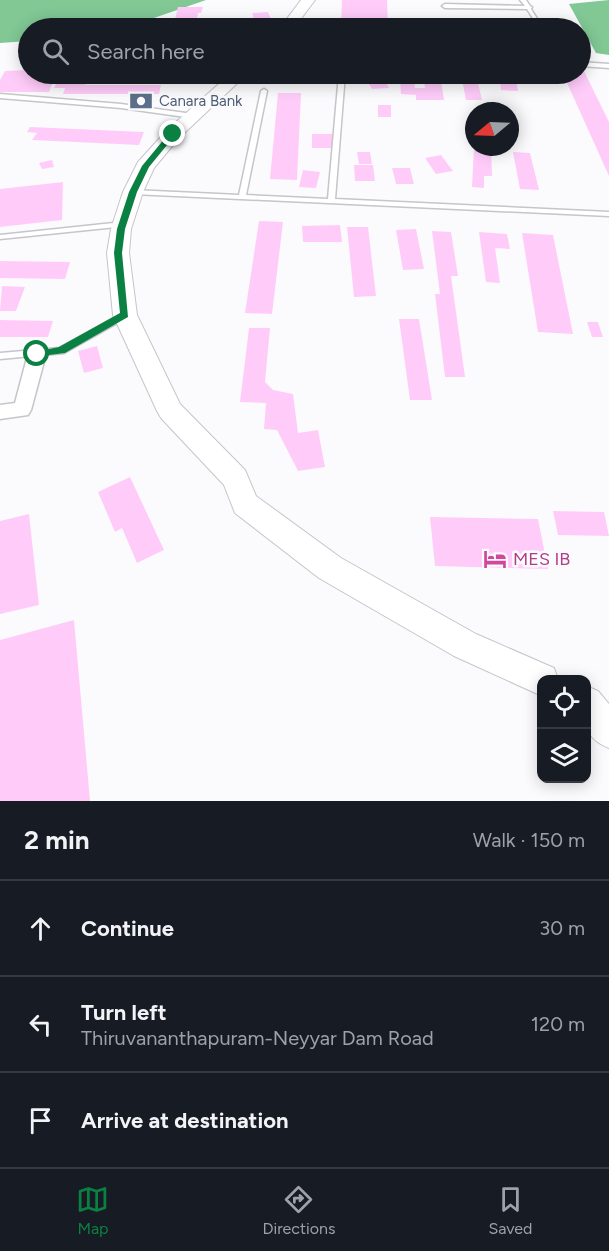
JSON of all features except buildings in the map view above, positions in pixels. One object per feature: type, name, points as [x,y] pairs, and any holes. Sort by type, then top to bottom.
[{"type":"main road","points":[[294,18],[308,0]]},
{"type":"main road","points":[[227,84],[173,134],[145,166],[133,192],[123,224],[118,253],[125,315],[170,411],[235,478],[245,504],[330,567],[465,645],[537,678]]},
{"type":"main road","points":[[591,710],[609,731]]},
{"type":"street","points":[[0,412],[22,410],[37,354]]},
{"type":"lane","points":[[523,0],[536,18]]},
{"type":"lane","points":[[445,6],[530,8]]},
{"type":"lane","points":[[591,65],[609,66]]},
{"type":"lane","points":[[331,201],[341,84]]},
{"type":"lane","points":[[242,197],[264,91]]},
{"type":"lane","points":[[0,96],[102,103],[193,116]]},
{"type":"lane","points":[[133,192],[609,214]]},
{"type":"lane","points":[[0,237],[123,224]]},
{"type":"lane","points":[[0,356],[62,351],[125,315]]},
{"type":"green space","points":[[0,0],[206,0],[154,18],[18,18],[18,42],[0,43]]},
{"type":"green space","points":[[609,0],[609,55],[596,53],[591,44],[591,18],[577,18],[569,4]]},
{"type":"place","name":"Canara Bank","points":[[141,101]]},
{"type":"place","name":"MES IB","points":[[495,559]]},
{"type":"route","points":[[37,354],[62,351],[125,315],[118,253],[121,229],[133,192],[145,166],[173,134]]}]
